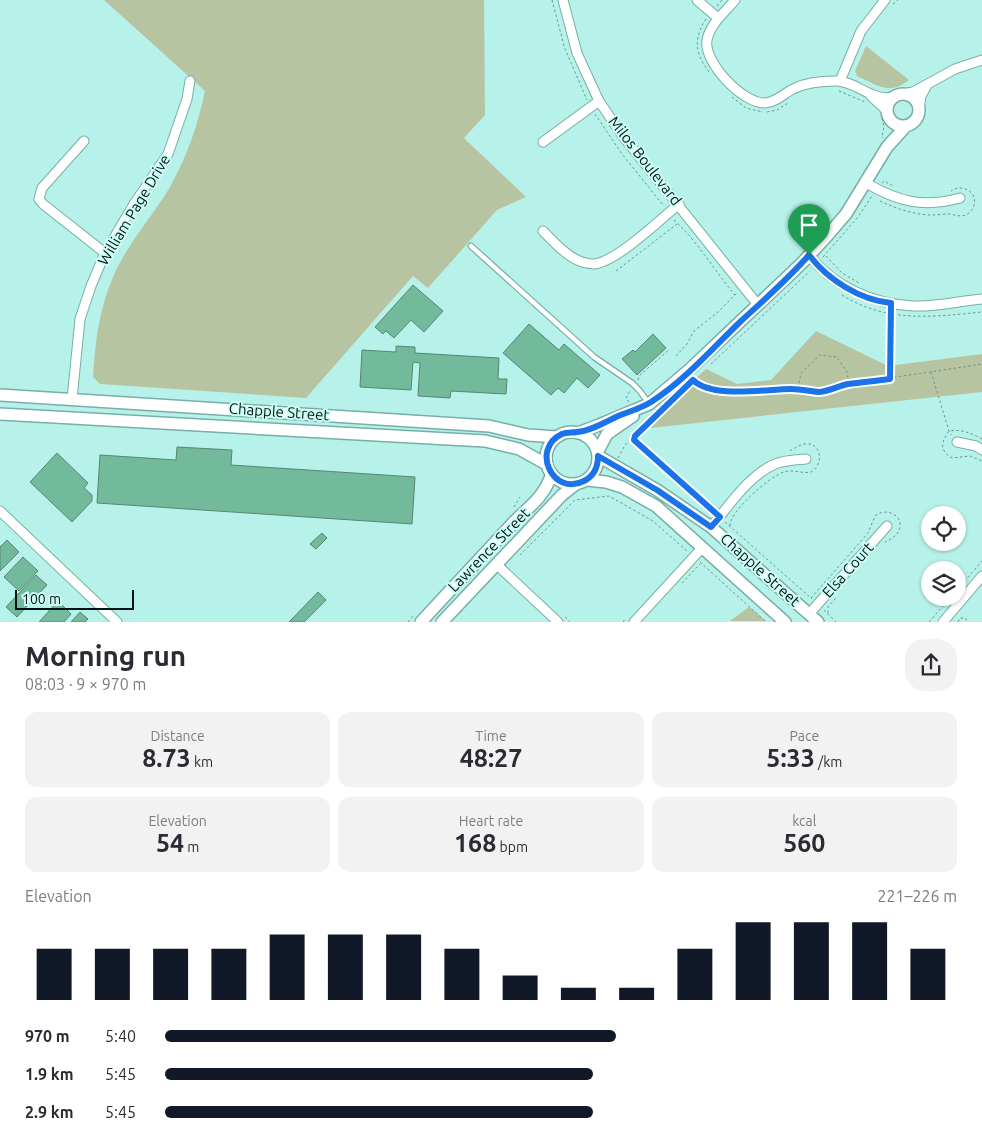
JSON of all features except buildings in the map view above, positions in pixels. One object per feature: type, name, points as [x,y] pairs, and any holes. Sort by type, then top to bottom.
[{"type":"street","name":"Milos Boulevard","points":[[563,0],[577,53],[599,101],[622,135],[758,305]]},
{"type":"street","points":[[697,0],[715,15]]},
{"type":"street","points":[[735,0],[715,15],[706,45],[707,53],[736,90],[750,100],[763,103],[772,102],[800,86],[819,81],[882,98],[908,95],[916,100],[919,110]]},
{"type":"street","points":[[839,86],[861,31],[887,4]]},
{"type":"street","points":[[888,143],[890,131],[886,115],[890,101],[913,92],[955,69],[982,60]]},
{"type":"street","name":"William Page Drive","points":[[72,399],[80,319],[91,286],[105,254],[134,204],[168,154],[187,99],[190,81]]},
{"type":"street","points":[[647,404],[599,425],[578,432],[563,434],[551,443],[548,451],[549,469],[562,482],[581,482],[596,469],[598,454],[607,434],[638,413],[690,370],[809,255],[846,214],[888,143],[917,118],[921,96],[927,85]]},
{"type":"street","points":[[869,94],[896,125],[906,126]]},
{"type":"street","points":[[543,142],[599,101]]},
{"type":"street","points":[[84,141],[42,188],[39,199],[105,254]]},
{"type":"street","points":[[866,183],[899,199],[923,204],[943,203],[960,198]]},
{"type":"street","points":[[543,232],[569,255],[593,264],[607,260],[623,249],[679,204]]},
{"type":"street","points":[[809,255],[834,280],[858,294],[891,303],[913,306],[982,299]]},
{"type":"street","name":"Chapple Street","points":[[0,395],[489,426],[528,435],[557,438]]},
{"type":"street","points":[[72,399],[72,418]]},
{"type":"street","name":"Chapple Street","points":[[0,414],[485,441],[519,449],[549,469]]},
{"type":"street","points":[[578,432],[592,440],[598,454]]},
{"type":"street","points":[[956,442],[976,446],[982,450]]},
{"type":"street","name":"Chapple Street","points":[[598,454],[657,490],[711,527],[814,618]]},
{"type":"street","points":[[711,527],[743,490],[763,471],[774,464],[784,461],[806,459]]},
{"type":"street","name":"Lawrence Street","points":[[421,622],[514,522],[537,501],[546,489],[549,469]]},
{"type":"street","name":"Chapple Street","points":[[581,482],[615,484],[639,495],[656,506],[698,552],[786,622]]},
{"type":"street","name":"Lawrence Street","points":[[442,622],[562,495],[581,482]]},
{"type":"street","points":[[0,511],[117,622]]},
{"type":"street","name":"Elsa Court","points":[[814,618],[817,604],[887,526]]},
{"type":"street","points":[[634,622],[698,552]]},
{"type":"street","points":[[484,554],[558,622]]},
{"type":"street","points":[[951,620],[982,576]]},
{"type":"lane","points":[[472,246],[594,357],[632,383],[639,390],[647,404]]},
{"type":"path","points":[[709,73],[700,60],[697,39],[702,25],[715,15],[722,0]]},
{"type":"path","points":[[887,4],[898,0]]},
{"type":"path","points":[[839,86],[870,105]]},
{"type":"path","points":[[730,96],[746,108],[757,112],[773,111],[790,102]]},
{"type":"path","points":[[886,115],[882,137],[888,143]]},
{"type":"path","points":[[708,367],[817,264],[858,217],[872,196]]},
{"type":"path","points":[[616,271],[677,224]]},
{"type":"path","points":[[825,255],[842,273],[862,285]]},
{"type":"path","points":[[676,356],[687,344],[694,331],[718,312],[743,287]]},
{"type":"path","points":[[890,379],[891,303]]},
{"type":"path","points":[[798,389],[801,373],[820,355],[837,357],[847,372],[849,384]]},
{"type":"path","points":[[836,622],[636,443],[634,440],[635,436],[693,380],[698,384],[724,392],[798,389],[818,392],[849,384],[982,364]]},
{"type":"path","points":[[931,372],[949,431],[956,442]]},
{"type":"path","points":[[516,558],[575,500],[609,496],[653,521],[698,552],[766,622]]},
{"type":"path","points":[[966,580],[982,561]]},
{"type":"path","points":[[929,622],[943,606]]},
{"type":"path","points":[[951,620],[965,618],[968,622]]},
{"type":"green space","points":[[104,0],[484,0],[485,115],[464,138],[526,197],[497,210],[428,288],[413,276],[306,398],[100,384],[93,377],[94,364],[98,326],[108,289],[125,253],[163,198],[182,164],[199,116],[205,91]]},
{"type":"green space","points":[[866,46],[909,80],[902,85],[889,88],[857,76],[855,71]]},
{"type":"green space","points":[[816,331],[888,366],[982,354],[982,392],[641,429],[706,369],[737,384],[771,380]]},
{"type":"green space","points":[[749,607],[766,621],[730,621]]},
{"type":"route","points":[[809,255],[834,280],[858,294],[891,303],[890,379],[848,384],[818,392],[798,389],[768,389],[724,392],[705,387],[693,380],[635,436],[634,440],[720,517],[711,527],[657,490],[598,456],[596,469],[587,480],[582,482],[569,484],[562,482],[552,474],[546,464],[551,443],[563,434],[578,432],[599,425],[649,404],[690,370],[771,294],[809,255]]}]
